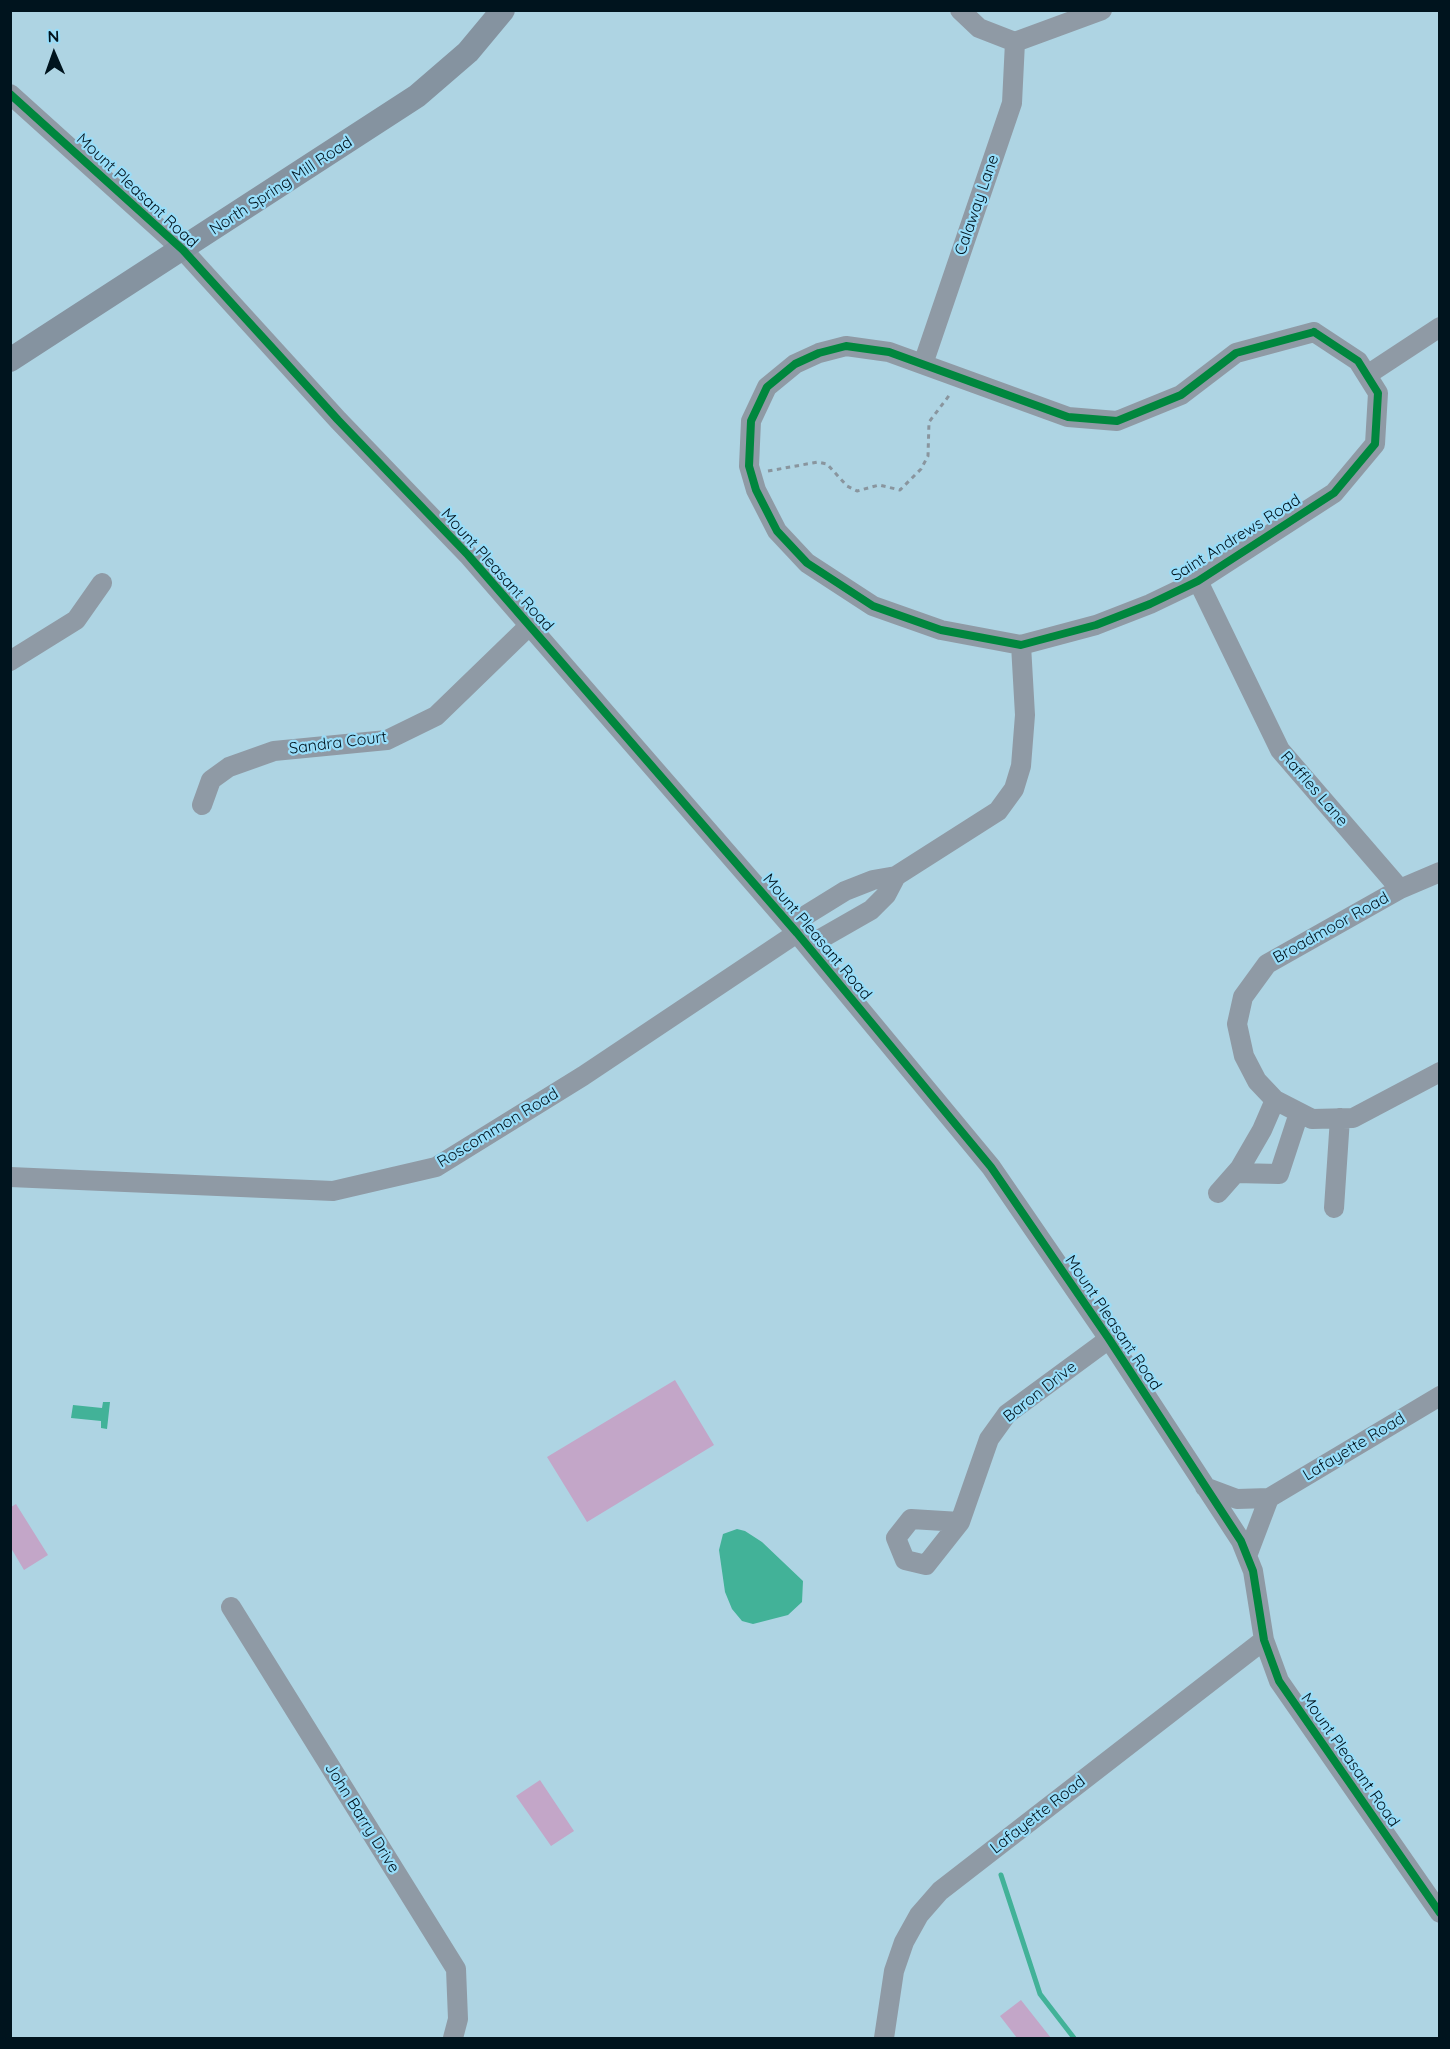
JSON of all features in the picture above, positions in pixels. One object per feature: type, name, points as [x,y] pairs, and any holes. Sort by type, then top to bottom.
[{"type":"main road","name":"North Spring Mill Road","points":[[10,360],[183,250],[417,96],[468,52],[503,10]]},
{"type":"street","points":[[960,10],[979,28],[1015,42],[1102,10]]},
{"type":"street","name":"Calaway Lane","points":[[923,364],[1012,104],[1015,42]]},
{"type":"street","name":"Mount Pleasant Road","points":[[10,94],[183,250],[338,420],[468,555],[798,935],[991,1167],[1109,1339],[1247,1556],[1257,1592],[1264,1640],[1279,1681],[1440,1913]]},
{"type":"street","points":[[1367,375],[1440,327]]},
{"type":"street","name":"Saint Andrews Road","points":[[1314,332],[1359,361],[1378,393],[1374,444],[1334,493],[1198,581],[1150,604],[1096,625],[1021,645],[941,630],[873,606],[807,563],[777,531],[749,465],[751,421],[766,387],[795,364],[819,353],[846,346],[890,352],[959,378],[1068,417],[1117,421],[1181,395],[1236,353],[1314,332]]},
{"type":"street","name":"Raffles Lane","points":[[1198,581],[1280,750],[1400,889]]},
{"type":"street","points":[[10,661],[76,620],[102,583]]},
{"type":"street","name":"Sandra Court","points":[[202,805],[211,780],[229,766],[274,751],[387,740],[436,716],[530,626]]},
{"type":"street","points":[[798,935],[845,891],[873,880],[896,876],[998,812],[1014,789],[1021,766],[1025,734],[1021,645]]},
{"type":"street","name":"Broadmoor Road","points":[[1440,872],[1400,889],[1267,964],[1243,997],[1237,1024],[1244,1056],[1257,1081],[1275,1100],[1312,1119],[1353,1118],[1440,1072]]},
{"type":"street","points":[[798,935],[871,910],[886,895],[896,876]]},
{"type":"street","name":"Roscommon Road","points":[[10,1177],[333,1191],[436,1167],[583,1076],[798,935]]},
{"type":"street","points":[[1218,1193],[1236,1173],[1262,1130],[1275,1100]]},
{"type":"street","points":[[1236,1173],[1279,1174],[1299,1113]]},
{"type":"street","points":[[1334,1208],[1340,1119]]},
{"type":"street","name":"Baron Drive","points":[[960,1522],[989,1439],[1007,1414],[1109,1339]]},
{"type":"street","name":"Lafayette Road","points":[[1205,1487],[1237,1499],[1269,1498],[1440,1396]]},
{"type":"street","points":[[1247,1556],[1269,1498]]},
{"type":"street","name":"John Barry Drive","points":[[231,1606],[456,1969],[458,2019],[453,2038]]},
{"type":"street","name":"Lafayette Road","points":[[884,2038],[894,1971],[904,1942],[919,1915],[940,1891],[1264,1640]]},
{"type":"path","points":[[752,475],[818,462],[826,464],[847,486],[857,491],[879,485],[900,490],[921,470],[928,456],[929,422],[940,411],[959,378]]},
{"type":"shaded area","points":[[675,1380],[714,1445],[587,1522],[547,1457]]},
{"type":"shaded area","points":[[103,1402],[110,1402],[107,1429],[101,1428],[101,1421],[71,1418],[73,1405],[102,1408]]},
{"type":"shaded area","points":[[16,1504],[48,1555],[24,1570],[11,1548],[11,1507]]},
{"type":"shaded area","points":[[737,1529],[745,1531],[762,1542],[803,1581],[802,1602],[788,1615],[753,1624],[742,1621],[732,1609],[725,1592],[719,1550],[723,1534]]},
{"type":"shaded area","points":[[540,1780],[574,1831],[551,1846],[516,1796]]},
{"type":"shaded area","points":[[1021,2000],[1051,2038],[1017,2038],[1000,2016]]},
{"type":"waterway","points":[[1001,1875],[1040,1994],[1074,2038]]},
{"type":"cycle path","points":[[10,94],[183,250],[338,420],[468,555],[797,933],[991,1167],[1109,1339],[1241,1541],[1253,1571],[1264,1640],[1279,1681],[1440,1913]]},
{"type":"cycle path","points":[[1314,332],[1358,361],[1378,393],[1375,444],[1334,493],[1198,581],[1150,604],[1096,625],[1021,645],[941,630],[873,606],[807,563],[777,531],[756,490],[749,466],[751,421],[767,387],[795,364],[819,353],[846,346],[889,352],[1068,417],[1117,421],[1181,395],[1236,353],[1314,332]]}]
